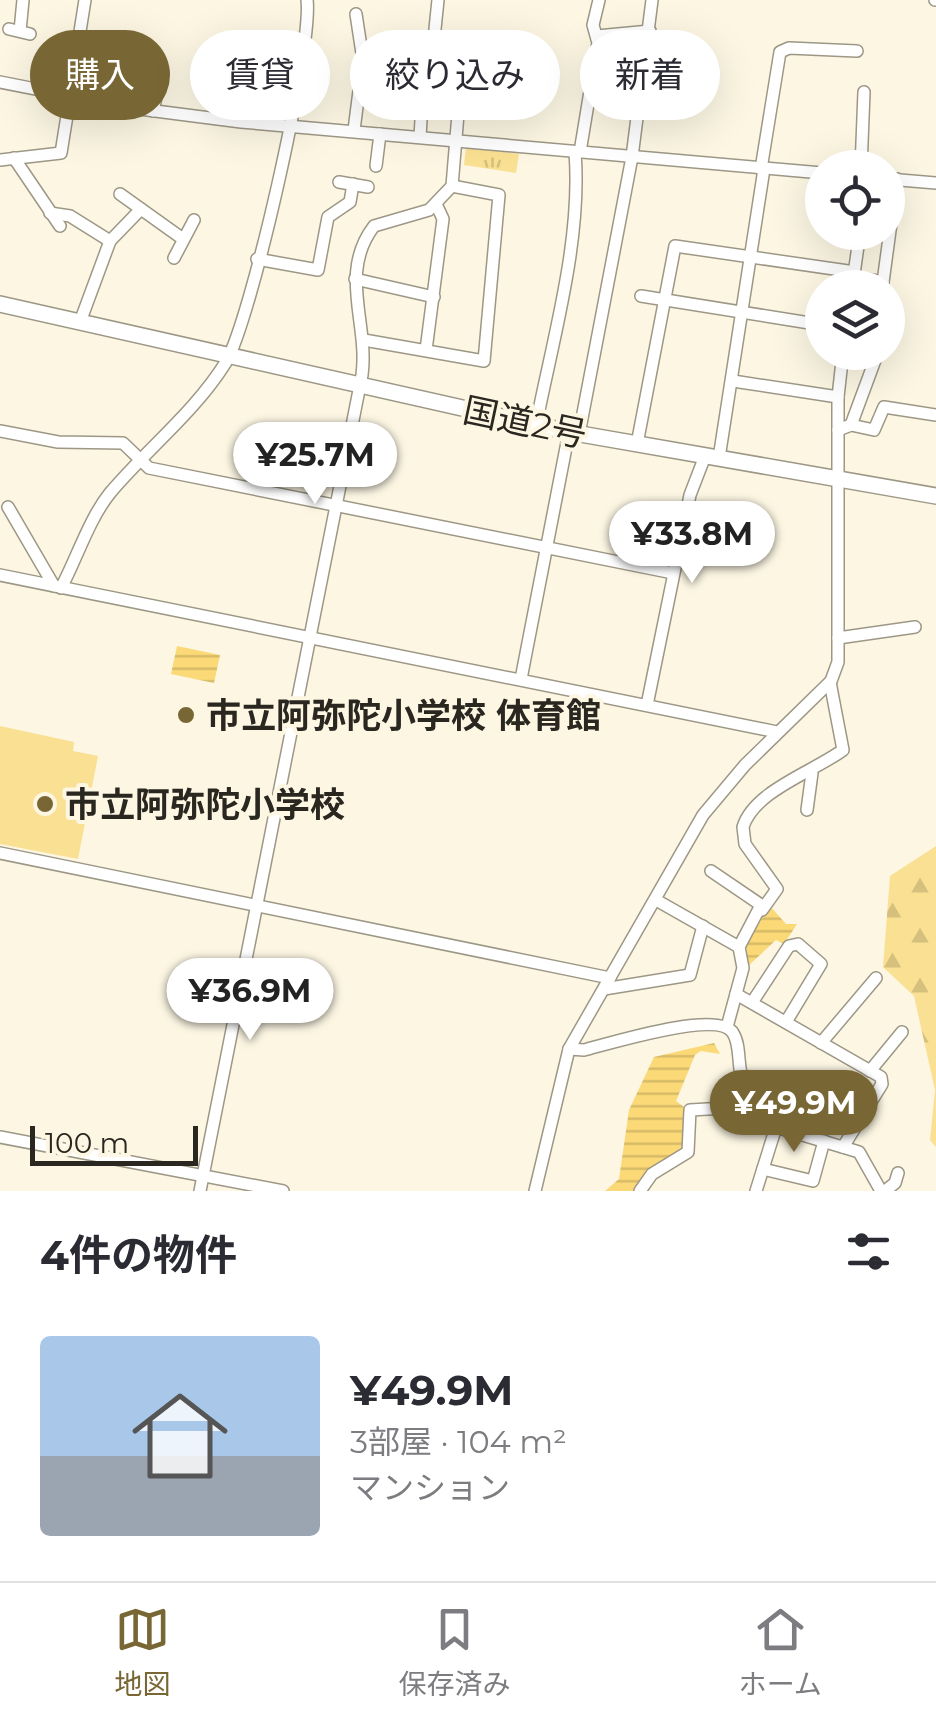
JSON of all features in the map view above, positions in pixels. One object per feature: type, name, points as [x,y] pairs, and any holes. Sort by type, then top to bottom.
[{"type":"highway","name":"国道2号","points":[[0,304],[574,433],[936,496]]},
{"type":"street","points":[[20,32],[23,0]]},
{"type":"street","points":[[81,30],[86,0]]},
{"type":"street","points":[[57,587],[109,495],[142,462],[229,357],[258,259],[290,124],[310,20],[307,0]]},
{"type":"street","points":[[435,29],[438,0]]},
{"type":"street","points":[[595,30],[598,0]]},
{"type":"street","points":[[650,30],[652,0]]},
{"type":"street","points":[[354,130],[363,70],[356,14]]},
{"type":"street","points":[[646,706],[690,495],[712,457],[733,381],[780,52],[790,48],[857,51]]},
{"type":"street","points":[[0,82],[30,88]]},
{"type":"street","points":[[862,150],[864,92]]},
{"type":"street","points":[[170,113],[805,173]]},
{"type":"street","points":[[0,160],[61,153],[66,120]]},
{"type":"street","points":[[420,137],[421,120]]},
{"type":"street","points":[[200,1191],[360,385],[364,340],[356,310],[355,279],[363,241],[374,226],[436,204],[452,186],[459,120]]},
{"type":"street","points":[[536,425],[562,300],[583,120]]},
{"type":"street","points":[[521,680],[637,120]]},
{"type":"street","points":[[376,166],[380,134]]},
{"type":"street","points":[[14,158],[60,226]]},
{"type":"street","points":[[905,180],[936,183]]},
{"type":"street","points":[[339,182],[368,187]]},
{"type":"street","points":[[258,259],[318,270],[328,217],[350,202],[353,184]]},
{"type":"street","points":[[364,340],[484,362],[499,195],[452,186]]},
{"type":"street","points":[[120,194],[183,239]]},
{"type":"street","points":[[426,350],[443,220],[436,204]]},
{"type":"street","points":[[80,322],[110,241],[141,208]]},
{"type":"street","points":[[50,213],[70,216],[110,241]]},
{"type":"street","points":[[174,258],[194,220]]},
{"type":"street","points":[[637,444],[675,246],[812,270]]},
{"type":"street","points":[[355,279],[434,297]]},
{"type":"street","points":[[642,296],[805,322]]},
{"type":"street","points":[[536,1191],[569,1049],[703,815],[778,732],[830,682],[838,662],[840,370]]},
{"type":"street","points":[[851,425],[871,370]]},
{"type":"street","points":[[733,381],[838,396]]},
{"type":"street","points":[[838,430],[851,425],[874,430],[884,407],[935,410]]},
{"type":"street","points":[[0,431],[58,442],[122,443],[149,468],[547,544],[673,573]]},
{"type":"street","points":[[8,507],[57,587]]},
{"type":"street","points":[[0,575],[778,732]]},
{"type":"street","points":[[838,638],[915,626]]},
{"type":"street","points":[[727,1027],[743,968],[739,947],[776,888],[745,844],[746,818],[768,794],[812,773],[845,745],[830,682]]},
{"type":"street","points":[[807,810],[812,773]]},
{"type":"street","points":[[0,853],[256,904],[607,984],[690,975],[703,926]]},
{"type":"street","points":[[711,871],[762,905],[762,910]]},
{"type":"street","points":[[656,900],[739,947]]},
{"type":"street","points":[[753,1001],[789,946],[798,944],[821,964],[786,1022]]},
{"type":"street","points":[[821,1043],[874,986]]},
{"type":"street","points":[[736,994],[881,1077],[882,1084],[843,1147]]},
{"type":"street","points":[[569,1049],[584,1050],[699,1023],[727,1027],[734,1033],[742,1081],[760,1106],[775,1116],[776,1126],[756,1191]]},
{"type":"street","points":[[870,1070],[902,1032]]},
{"type":"street","points":[[640,1191],[652,1174],[688,1152],[690,1110],[760,1106]]},
{"type":"street","points":[[776,1126],[859,1152],[883,1191],[895,1183],[898,1173]]},
{"type":"street","points":[[0,1138],[283,1191]]},
{"type":"street","points":[[764,1169],[814,1181],[824,1141]]},
{"type":"green space","points":[[466,147],[519,154],[516,173],[464,165]]},
{"type":"green space","name":"市立阿弥陀小学校","points":[[0,726],[74,742],[73,751],[98,756],[78,859],[0,844]]},
{"type":"green space","points":[[936,846],[936,1147],[930,1140],[935,1090],[914,996],[883,967],[890,876]]},
{"type":"shaded area","points":[[177,646],[220,655],[214,683],[171,674]]},
{"type":"shaded area","points":[[770,906],[786,924],[797,924],[784,944],[776,940],[748,966],[746,942]]},
{"type":"shaded area","points":[[714,1043],[720,1054],[701,1051],[695,1055],[676,1101],[684,1107],[686,1147],[635,1191],[605,1191],[619,1179],[629,1110],[654,1057]]},
{"type":"place","name":"市立阿弥陀小学校 体育館","points":[[186,715]]},
{"type":"place","name":"市立阿弥陀小学校","points":[[45,804]]}]
